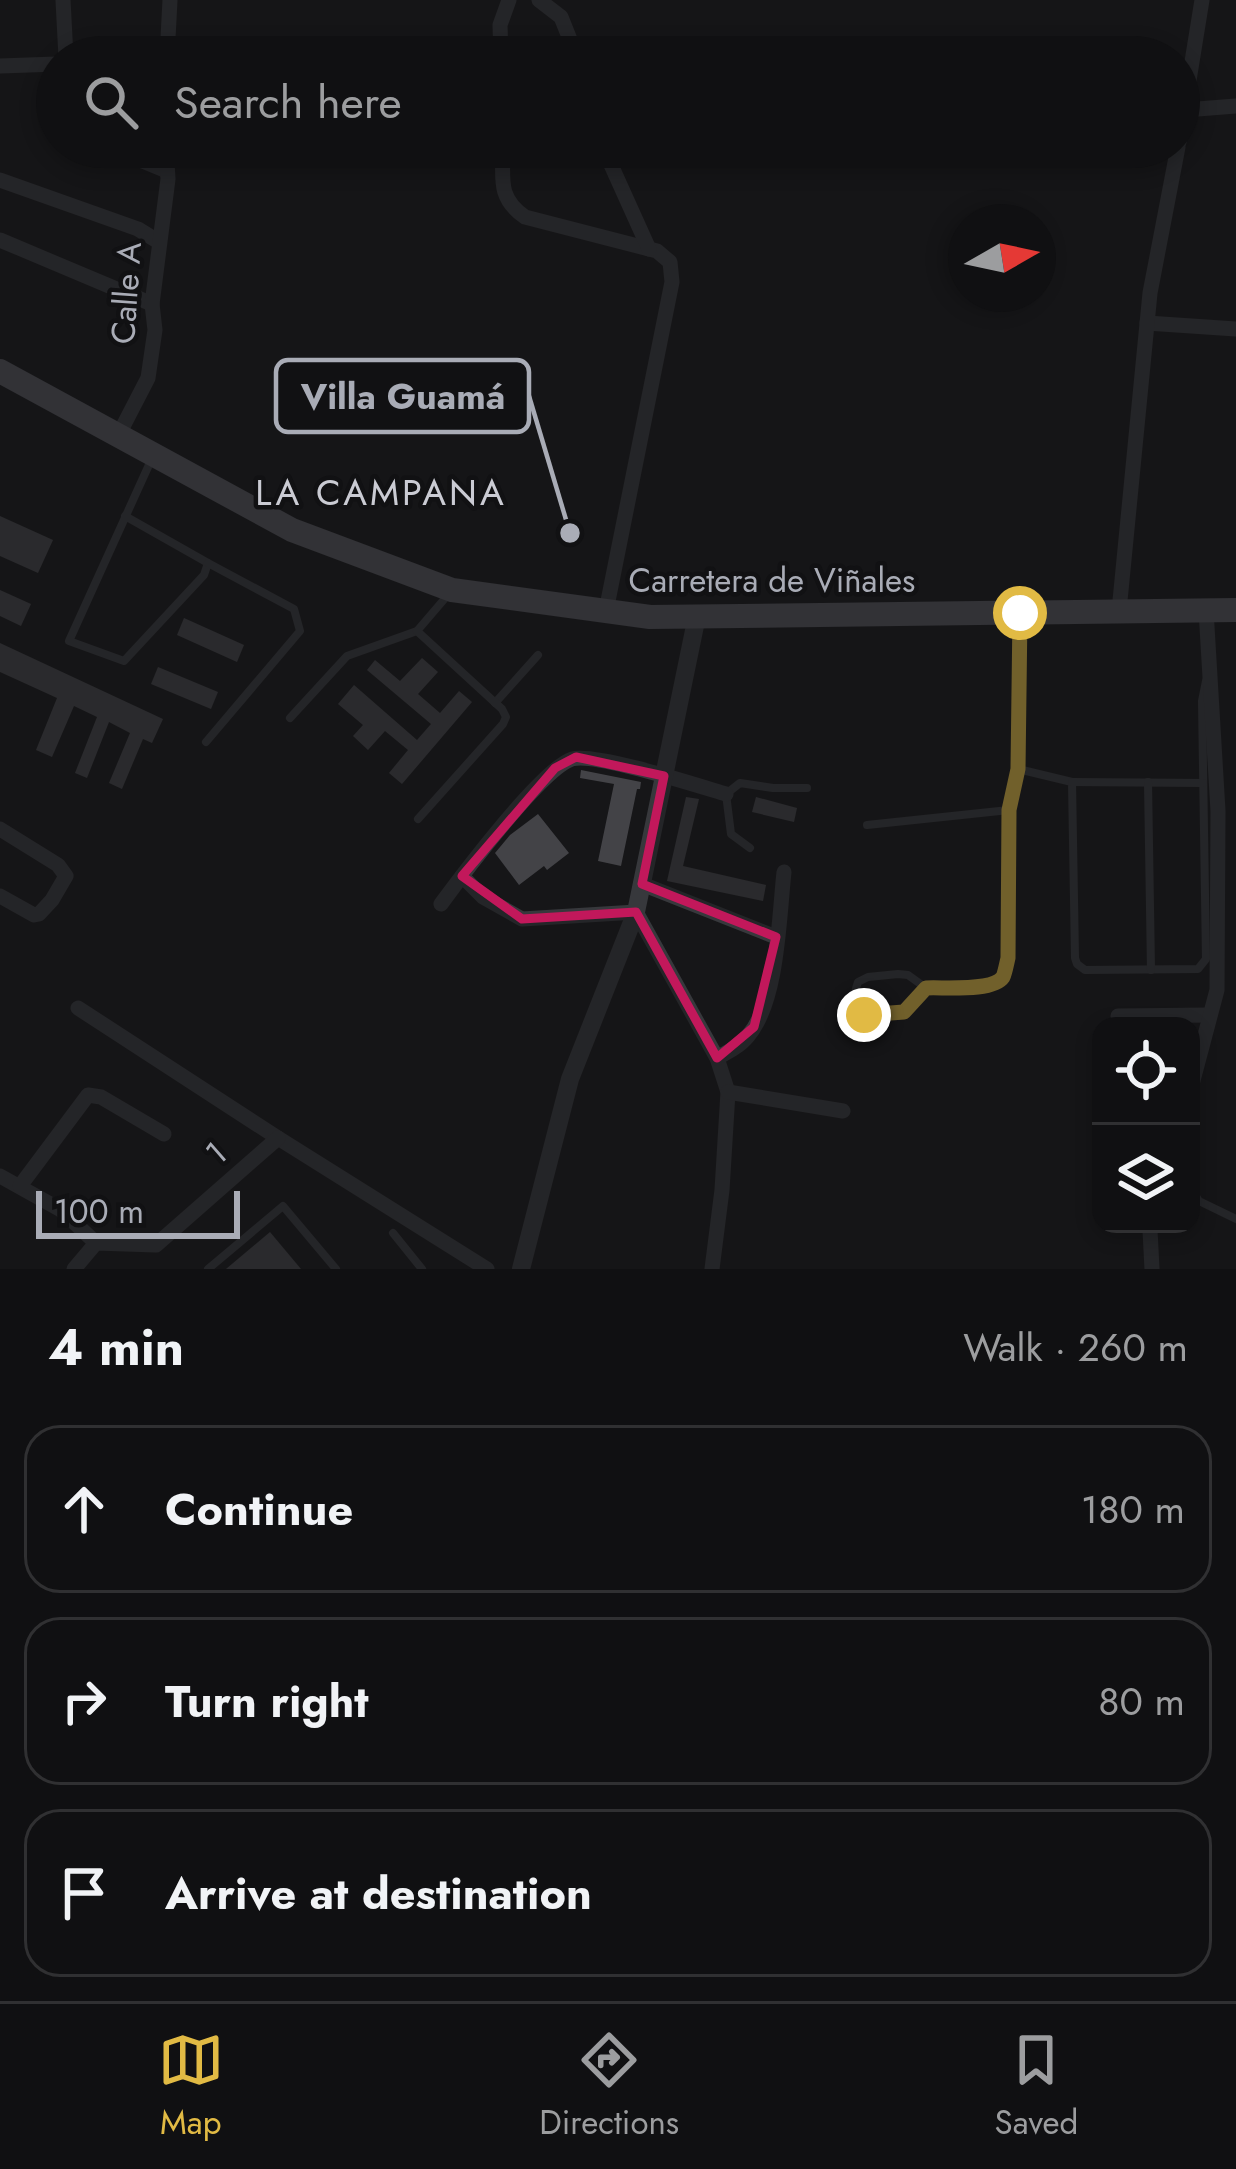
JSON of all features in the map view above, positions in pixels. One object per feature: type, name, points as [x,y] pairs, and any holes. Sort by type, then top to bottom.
[{"type":"main road","name":"Carretera de Viñales","points":[[0,371],[292,530],[452,590],[650,616],[1236,610]]},
{"type":"street","points":[[63,0],[65,36]]},
{"type":"street","points":[[168,36],[170,0]]},
{"type":"street","points":[[500,36],[509,0]]},
{"type":"street","points":[[539,0],[562,17],[569,36]]},
{"type":"street","points":[[1196,36],[1202,0]]},
{"type":"street","points":[[0,65],[36,64]]},
{"type":"street","points":[[1200,109],[1236,106]]},
{"type":"street","points":[[161,168],[166,170]]},
{"type":"street","points":[[503,168],[504,196],[525,217],[657,251],[670,262],[672,281],[606,611]]},
{"type":"street","points":[[613,168],[650,249]]},
{"type":"street","points":[[1119,611],[1150,293],[1174,168]]},
{"type":"street","name":"Calle A","points":[[118,436],[148,378],[166,170]]},
{"type":"street","points":[[0,180],[138,229],[159,242]]},
{"type":"street","points":[[0,240],[152,304]]},
{"type":"street","points":[[1147,323],[1236,329]]},
{"type":"street","points":[[1200,1053],[1217,990],[1218,811],[1206,610]]},
{"type":"street","points":[[521,1269],[570,1078],[636,912],[697,616]]},
{"type":"street","points":[[441,904],[555,768],[576,757],[726,794]]},
{"type":"street","points":[[0,829],[58,865],[66,876],[39,914],[0,896]]},
{"type":"street","points":[[717,1058],[746,1039],[767,995],[784,872]]},
{"type":"street","points":[[462,876],[484,897],[522,920],[636,912]]},
{"type":"street","points":[[641,884],[776,937]]},
{"type":"street","points":[[636,912],[717,1058],[728,1092],[712,1269]]},
{"type":"street","points":[[78,1008],[487,1269]]},
{"type":"street","points":[[1118,1016],[1210,1015]]},
{"type":"street","points":[[728,1092],[843,1111]]},
{"type":"street","points":[[20,1186],[88,1095],[101,1097],[164,1134]]},
{"type":"street","name":"1","points":[[96,1243],[156,1245],[278,1138]]},
{"type":"street","points":[[0,1176],[61,1210],[96,1243],[74,1269]]},
{"type":"street","points":[[1152,1269],[1153,1233]]},
{"type":"lane","points":[[153,455],[68,641],[124,662],[204,575],[208,563]]},
{"type":"lane","points":[[125,516],[294,609],[300,631],[206,742]]},
{"type":"lane","points":[[290,718],[347,656],[417,631],[452,590]]},
{"type":"lane","points":[[926,988],[914,1004],[896,1014],[864,1015],[854,1001],[858,982],[868,977],[908,975],[926,988],[990,986],[1005,974],[1009,810],[1018,769],[1020,613]]},
{"type":"lane","points":[[417,631],[505,714],[505,721],[418,819]]},
{"type":"lane","points":[[495,703],[538,655]]},
{"type":"lane","points":[[1072,782],[1077,964],[1085,970],[1198,969],[1206,959],[1202,701],[1210,671]]},
{"type":"lane","points":[[1018,769],[1072,782],[1203,783]]},
{"type":"lane","points":[[1148,782],[1151,970]]},
{"type":"lane","points":[[751,848],[730,834],[726,794],[740,783],[807,788]]},
{"type":"lane","points":[[867,825],[1009,810]]},
{"type":"lane","points":[[1200,1203],[1236,1219]]},
{"type":"lane","points":[[208,1269],[283,1206],[336,1269]]},
{"type":"lane","points":[[393,1233],[422,1269]]},
{"type":"highlighted area","points":[[576,757],[664,776],[642,884],[776,937],[754,1027],[717,1058],[636,912],[522,919],[462,876],[555,768]]},
{"type":"building","points":[[0,516],[53,540],[38,573],[0,556]]},
{"type":"building","points":[[0,590],[31,604],[21,626],[0,616]]},
{"type":"building","points":[[184,618],[244,645],[237,662],[177,635]]},
{"type":"building","points":[[0,643],[163,719],[152,743],[143,739],[122,789],[109,783],[130,733],[109,722],[87,778],[75,773],[97,717],[74,706],[52,757],[36,750],[57,698],[0,672]]},
{"type":"building","points":[[422,658],[438,672],[418,694],[440,713],[459,691],[472,702],[402,784],[389,773],[408,750],[385,731],[368,750],[353,736],[363,725],[338,704],[354,685],[417,740],[431,724],[367,670],[375,660],[400,681]]},
{"type":"building","points":[[158,667],[218,692],[211,709],[151,684]]},
{"type":"building","points":[[581,770],[641,782],[621,866],[598,861],[614,784],[580,778]]},
{"type":"building","points":[[686,797],[699,799],[683,866],[766,885],[763,901],[667,881]]},
{"type":"building","points":[[756,797],[797,808],[794,822],[752,812]]},
{"type":"building","points":[[538,814],[569,853],[519,885],[495,853]]},
{"type":"building","points":[[270,1232],[301,1269],[226,1269]]},
{"type":"place","name":"Villa Guamá","points":[[570,533]]},
{"type":"district","name":"LA CAMPANA","points":[[381,492]]},
{"type":"route","points":[[864,1015],[904,1012],[926,988],[990,986],[1005,974],[1009,810],[1018,769],[1020,613]]}]
